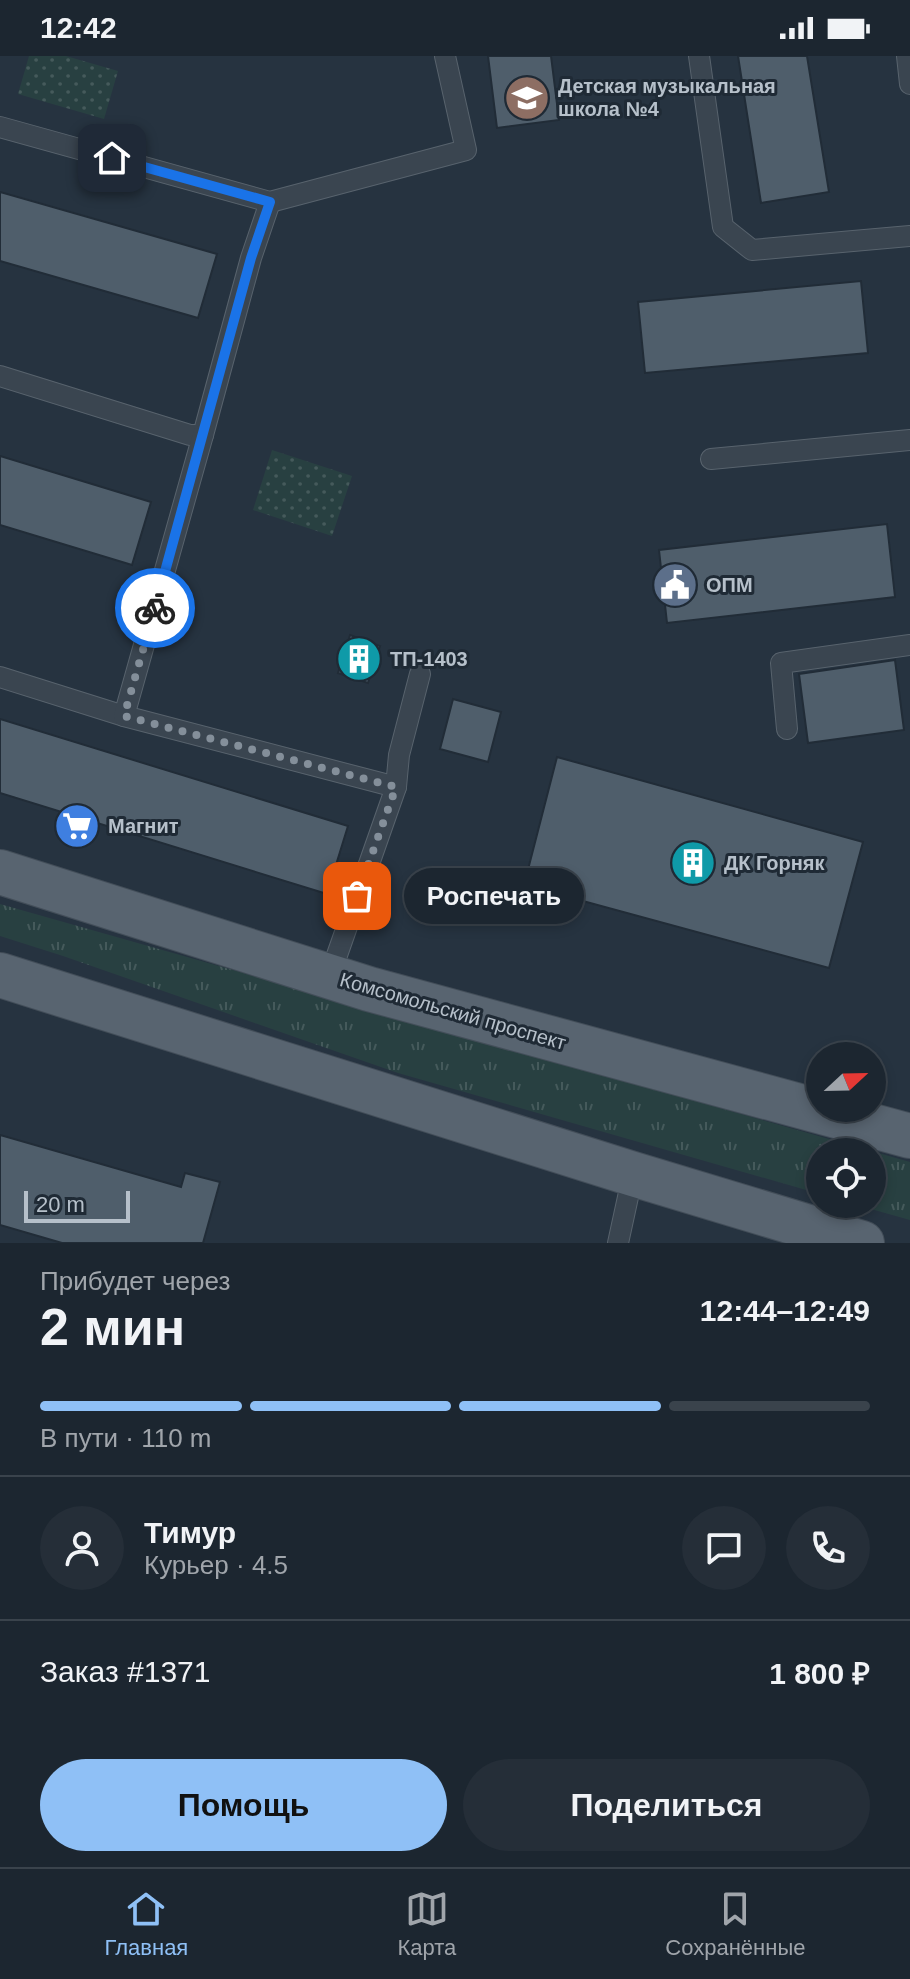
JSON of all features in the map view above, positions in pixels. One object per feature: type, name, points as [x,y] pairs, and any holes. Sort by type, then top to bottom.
[{"type":"main road","name":"Комсомольский проспект","points":[[0,872],[384,993],[910,1136]]},
{"type":"main road","points":[[0,975],[862,1243]]},
{"type":"lane","points":[[0,127],[270,202],[466,150],[445,56]]},
{"type":"lane","points":[[699,56],[723,227],[752,250],[910,236]]},
{"type":"lane","points":[[907,56],[910,84]]},
{"type":"lane","points":[[124,716],[251,258],[270,202]]},
{"type":"lane","points":[[0,376],[190,435],[203,435]]},
{"type":"lane","points":[[711,459],[910,440]]},
{"type":"lane","points":[[787,729],[781,663],[910,645]]},
{"type":"lane","points":[[330,975],[396,787],[399,755],[420,674]]},
{"type":"lane","points":[[0,677],[124,716],[396,787]]},
{"type":"lane","points":[[618,1243],[633,1174]]},
{"type":"green space","points":[[29,56],[66,56],[118,71],[104,119],[18,94]]},
{"type":"green space","points":[[272,450],[352,476],[332,536],[253,510]]},
{"type":"green space","points":[[0,904],[825,1138],[806,1138],[806,1190],[398,1073],[0,936]]},
{"type":"green space","points":[[886,1155],[910,1162],[910,1220],[886,1213]]},
{"type":"building","points":[[488,56],[551,56],[559,120],[497,128]]},
{"type":"building","points":[[738,56],[807,56],[829,192],[761,203]]},
{"type":"building","points":[[0,192],[217,254],[198,318],[0,261]]},
{"type":"building","points":[[861,281],[868,353],[645,373],[638,302]]},
{"type":"building","points":[[0,456],[151,502],[132,565],[0,525]]},
{"type":"building","points":[[887,524],[895,597],[667,623],[659,550]]},
{"type":"building","name":"ТП-1403","points":[[350,635],[380,646],[368,683],[338,673]]},
{"type":"building","points":[[895,660],[904,730],[808,743],[799,674]]},
{"type":"building","points":[[453,699],[501,712],[488,762],[440,749]]},
{"type":"building","points":[[0,719],[348,826],[327,894],[0,793]]},
{"type":"building","name":"ДК Горняк","points":[[557,757],[863,842],[829,968],[524,885]]},
{"type":"building","points":[[0,1135],[181,1187],[185,1173],[220,1182],[203,1243],[62,1243],[0,1225]]},
{"type":"way so far","points":[[155,608],[124,716],[396,787],[357,896]]},
{"type":"place","name":"Детская музыкальная школа №4","points":[[527,98]]},
{"type":"place","name":"ОПМ","points":[[675,585]]},
{"type":"place","name":"ТП-1403","points":[[359,659]]},
{"type":"place","name":"Магнит","points":[[77,826]]},
{"type":"place","name":"ДК Горняк","points":[[693,863]]},
{"type":"place","name":"Роспечать","points":[[357,896]]},
{"type":"route","points":[[112,158],[270,202],[251,258],[155,608]]}]
